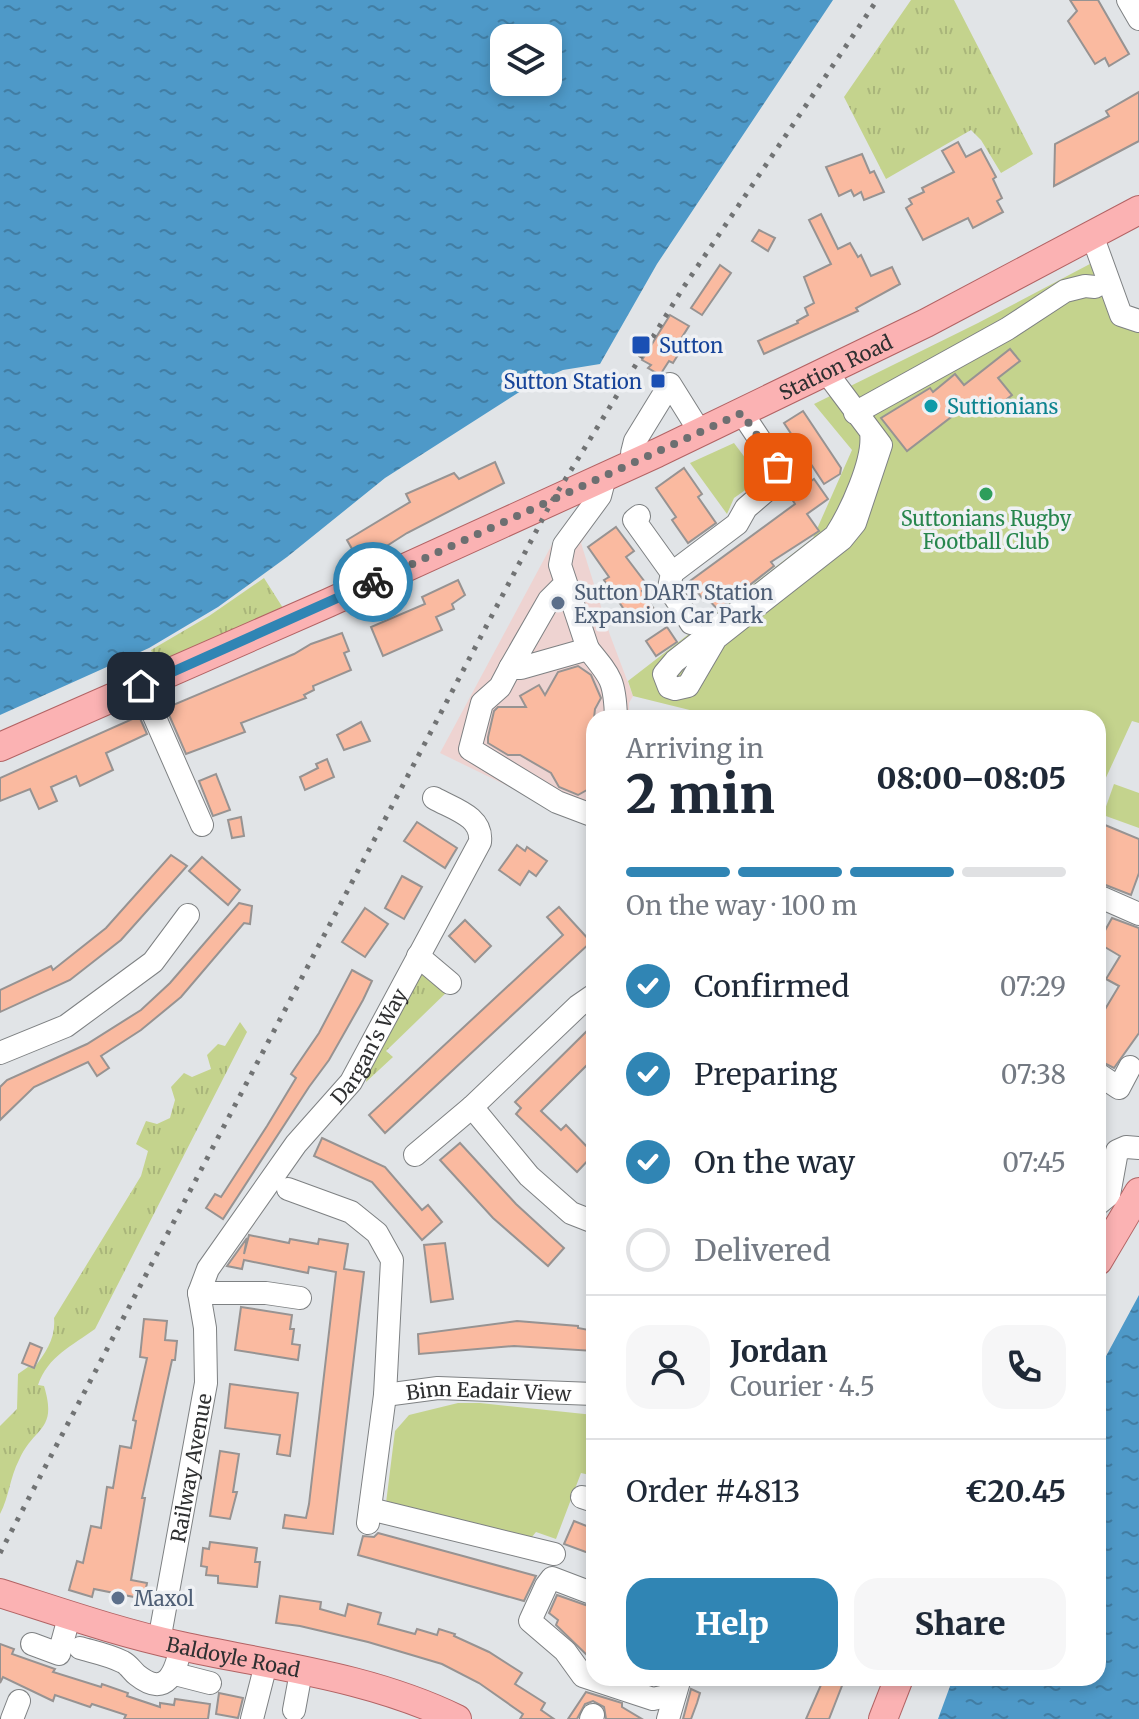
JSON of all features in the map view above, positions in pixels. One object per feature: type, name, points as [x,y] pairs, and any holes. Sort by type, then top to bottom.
[{"type":"main road","name":"Station Road","points":[[0,747],[605,477],[827,373],[1139,210]]},
{"type":"main road","points":[[1106,1248],[1139,1192]]},
{"type":"main road","name":"Baldoyle Road","points":[[4,1595],[170,1644],[363,1684],[406,1697],[457,1719]]},
{"type":"main road","points":[[883,1719],[896,1686]]},
{"type":"street","points":[[1128,0],[1139,19]]},
{"type":"street","points":[[1092,235],[1121,315],[1139,321]]},
{"type":"street","points":[[855,413],[1007,329],[1065,291],[1095,287]]},
{"type":"street","points":[[827,373],[876,439]]},
{"type":"street","points":[[637,462],[632,453],[635,441],[670,384],[700,432]]},
{"type":"street","points":[[691,623],[669,588],[672,573],[737,524],[746,508],[780,479],[778,467],[742,413]]},
{"type":"street","points":[[876,439],[850,531],[716,638],[688,686],[675,689],[666,684],[664,674],[675,661],[835,536],[844,523],[876,439]]},
{"type":"street","points":[[605,477],[601,494],[555,553],[588,649],[626,694],[619,710]]},
{"type":"street","points":[[639,516],[634,520],[672,573]]},
{"type":"street","points":[[566,583],[549,600],[500,687],[482,703],[470,749],[557,802],[586,813]]},
{"type":"street","points":[[510,668],[521,668],[588,649]]},
{"type":"street","points":[[141,686],[202,825]]},
{"type":"street","name":"Dargan's Way","points":[[199,1293],[208,1269],[296,1144],[351,1082],[480,842],[481,831],[476,821],[434,798]]},
{"type":"street","points":[[1106,900],[1139,914]]},
{"type":"street","points":[[0,1053],[66,1026],[79,1017],[153,962],[188,915]]},
{"type":"street","points":[[418,956],[450,983]]},
{"type":"street","points":[[415,1155],[472,1107],[586,1000]]},
{"type":"street","points":[[1106,1079],[1119,1088],[1136,1064]]},
{"type":"street","points":[[472,1107],[529,1176],[571,1213],[586,1219]]},
{"type":"street","points":[[1106,1197],[1117,1151],[1126,1147],[1139,1148]]},
{"type":"street","name":"Binn Eadair View","points":[[288,1189],[351,1212],[377,1233],[392,1260],[385,1395],[369,1516],[554,1554]]},
{"type":"street","points":[[199,1293],[266,1293],[300,1298]]},
{"type":"street","name":"Railway Avenue","points":[[175,1674],[170,1644],[206,1383],[205,1328],[199,1293]]},
{"type":"street","name":"Binn Eadair View","points":[[385,1395],[438,1388],[586,1394]]},
{"type":"street","points":[[586,1591],[552,1578],[530,1621],[565,1651],[586,1677]]},
{"type":"street","points":[[32,1644],[59,1654],[70,1614]]},
{"type":"street","points":[[80,1648],[125,1663],[139,1677],[155,1684],[175,1674],[210,1683]]},
{"type":"street","points":[[252,1719],[266,1664]]},
{"type":"street","points":[[294,1710],[301,1672]]},
{"type":"street","points":[[613,1686],[653,1699],[678,1686]]},
{"type":"street","points":[[668,1719],[678,1686]]},
{"type":"street","points":[[0,1715],[14,1713]]},
{"type":"shaded area","points":[[581,503],[602,510],[581,543],[633,696],[629,710],[586,710],[586,824],[440,753],[556,537]]},
{"type":"green space","points":[[911,0],[954,0],[1033,154],[1001,173],[981,140],[971,130],[886,179],[844,97]]},
{"type":"green space","name":"Suttonians Rugby Football Club","points":[[1105,256],[1124,313],[1139,317],[1139,723],[1132,721],[1106,778],[1106,710],[690,710],[633,696],[628,681],[813,538],[852,450],[814,404]]},
{"type":"green space","points":[[734,443],[761,479],[734,498],[727,514],[690,463]]},
{"type":"green space","points":[[264,578],[283,608],[156,663],[151,650],[209,616]]},
{"type":"green space","points":[[1114,784],[1139,793],[1139,828],[1106,816]]},
{"type":"green space","points":[[424,973],[452,987],[386,1051],[393,1057],[366,1082],[370,1058],[417,977]]},
{"type":"green space","points":[[240,1022],[247,1032],[95,1329],[62,1352],[42,1375],[38,1385],[44,1386],[48,1401],[46,1421],[19,1460],[0,1514],[0,1426],[17,1409],[18,1374],[28,1367],[34,1368],[46,1350],[52,1338],[54,1318],[141,1176],[148,1151],[136,1144],[146,1121],[157,1124],[170,1118],[175,1100],[171,1087],[184,1073],[192,1077],[211,1069],[207,1055],[218,1044],[225,1046]]},
{"type":"green space","points":[[458,1403],[586,1414],[586,1474],[581,1473],[556,1539],[536,1532],[531,1538],[386,1503],[395,1431],[409,1415]]},
{"type":"water","points":[[0,0],[833,0],[657,264],[600,364],[563,370],[535,382],[385,478],[287,557],[218,607],[149,648],[0,715]]},
{"type":"water","points":[[1139,1295],[1139,1719],[938,1719],[950,1686],[1106,1686],[1106,1356]]},
{"type":"building","points":[[1070,0],[1098,0],[1129,54],[1109,66],[1105,58],[1095,64],[1068,21],[1077,11]]},
{"type":"building","points":[[1139,92],[1139,141],[1054,186],[1055,144],[1109,116],[1106,111]]},
{"type":"building","points":[[958,142],[966,157],[981,149],[996,177],[993,179],[1002,198],[997,201],[1003,212],[973,228],[968,218],[923,240],[906,208],[912,204],[909,199],[924,192],[922,188],[954,172],[942,151]]},
{"type":"building","points":[[862,154],[870,173],[874,171],[884,192],[864,200],[861,192],[854,196],[851,190],[839,196],[826,167]]},
{"type":"building","points":[[821,214],[838,249],[850,243],[858,257],[861,255],[871,276],[892,267],[900,284],[856,308],[858,311],[764,354],[758,341],[798,323],[808,315],[805,308],[814,303],[804,277],[831,264],[809,220]]},
{"type":"building","points":[[759,230],[775,238],[768,251],[752,241]]},
{"type":"building","points":[[720,265],[731,273],[702,315],[691,308]]},
{"type":"building","points":[[670,315],[689,326],[679,342],[684,345],[673,363],[669,361],[660,375],[642,360]]},
{"type":"building","name":"Suttionians","points":[[1010,349],[1020,361],[998,378],[1012,395],[988,414],[976,398],[907,451],[881,418],[930,388],[933,392],[955,374],[964,385]]},
{"type":"building","points":[[803,411],[841,468],[840,474],[824,484],[784,423]]},
{"type":"building","points":[[495,462],[504,483],[407,533],[360,563],[347,540],[410,502],[406,494],[454,473],[459,479]]},
{"type":"building","points":[[684,468],[702,494],[698,497],[716,523],[688,543],[672,520],[676,517],[656,488]]},
{"type":"building","points":[[814,479],[828,499],[807,514],[819,531],[771,562],[774,566],[718,610],[707,598],[704,601],[690,581],[795,504],[790,496]]},
{"type":"building","points":[[616,527],[634,551],[626,557],[648,586],[642,591],[658,615],[634,624],[604,580],[609,577],[588,547]]},
{"type":"building","points":[[458,580],[465,595],[452,604],[454,609],[436,617],[442,630],[383,656],[371,627],[425,604],[422,597]]},
{"type":"building","points":[[667,627],[677,642],[656,656],[646,641]]},
{"type":"building","points":[[342,633],[349,651],[344,653],[351,670],[313,686],[314,690],[304,695],[306,698],[241,723],[245,732],[186,754],[166,708]]},
{"type":"building","points":[[578,666],[591,675],[601,698],[595,710],[586,710],[586,790],[578,795],[559,787],[551,773],[520,755],[508,755],[488,743],[494,711],[498,707],[526,707],[520,696],[539,685],[545,695],[558,672]]},
{"type":"building","points":[[139,716],[147,734],[106,753],[113,770],[80,786],[76,776],[51,787],[57,801],[39,809],[30,789],[0,801],[0,778]]},
{"type":"building","points":[[361,722],[370,741],[344,750],[337,735]]},
{"type":"building","points":[[327,759],[334,777],[305,790],[300,777],[318,768],[316,764]]},
{"type":"building","points":[[216,774],[230,810],[213,816],[199,781]]},
{"type":"building","points":[[241,817],[244,836],[232,838],[228,820]]},
{"type":"building","points":[[417,822],[457,848],[445,868],[404,841]]},
{"type":"building","points":[[1106,825],[1139,839],[1139,873],[1131,895],[1106,885]]},
{"type":"building","points":[[517,845],[525,851],[527,847],[547,861],[536,876],[529,871],[520,885],[499,870]]},
{"type":"building","points":[[171,855],[187,866],[121,940],[70,980],[0,1012],[0,990],[51,966],[53,970],[106,928]]},
{"type":"building","points":[[202,857],[240,890],[228,905],[189,871]]},
{"type":"building","points":[[402,876],[422,887],[404,919],[385,908]]},
{"type":"building","points":[[239,903],[252,906],[250,924],[244,923],[181,997],[141,1030],[101,1056],[109,1068],[97,1076],[88,1062],[34,1087],[0,1120],[0,1087],[7,1080],[87,1044],[141,1010],[170,983]]},
{"type":"building","points":[[559,907],[586,937],[586,947],[385,1133],[369,1115],[563,935],[547,917]]},
{"type":"building","points":[[365,908],[388,924],[365,957],[342,942]]},
{"type":"building","points":[[1112,918],[1139,928],[1139,1033],[1114,1068],[1106,1064],[1106,1008],[1119,986],[1106,979],[1120,956],[1106,948],[1106,929]]},
{"type":"building","points":[[465,920],[491,946],[475,962],[449,936]]},
{"type":"building","points":[[352,970],[372,981],[363,1000],[329,1060],[223,1219],[206,1208],[215,1194],[221,1197],[267,1126],[296,1078],[291,1074],[319,1033]]},
{"type":"building","points":[[586,1032],[586,1066],[541,1111],[561,1130],[566,1125],[586,1146],[586,1162],[577,1172],[516,1114],[521,1108],[515,1102]]},
{"type":"building","points":[[322,1138],[385,1167],[422,1210],[428,1205],[442,1222],[422,1240],[372,1182],[314,1156]]},
{"type":"building","points":[[460,1143],[516,1204],[564,1248],[548,1266],[493,1218],[440,1160]]},
{"type":"building","points":[[249,1235],[289,1243],[290,1239],[318,1244],[319,1239],[348,1244],[344,1269],[364,1272],[333,1534],[283,1528],[285,1515],[306,1518],[309,1504],[336,1272],[309,1267],[308,1273],[244,1260],[242,1269],[227,1266],[247,1238],[244,1254]]},
{"type":"building","points":[[445,1243],[453,1299],[431,1302],[424,1245]]},
{"type":"building","points":[[241,1307],[292,1315],[292,1344],[300,1345],[298,1360],[235,1350]]},
{"type":"building","points":[[144,1319],[167,1321],[165,1340],[177,1341],[142,1498],[145,1498],[131,1580],[147,1583],[144,1599],[94,1589],[92,1597],[69,1590],[77,1561],[83,1563],[91,1526],[101,1528],[107,1487],[113,1488],[120,1446],[131,1448],[136,1421],[133,1420],[147,1358],[140,1357]]},
{"type":"building","points":[[517,1321],[578,1326],[586,1330],[586,1350],[514,1346],[419,1354],[418,1334]]},
{"type":"building","points":[[30,1343],[42,1348],[34,1368],[22,1363]]},
{"type":"building","points":[[230,1384],[298,1393],[290,1456],[277,1454],[280,1435],[225,1428]]},
{"type":"building","points":[[220,1451],[239,1454],[233,1492],[237,1492],[230,1519],[210,1516]]},
{"type":"building","points":[[574,1521],[586,1526],[586,1552],[564,1544]]},
{"type":"building","points":[[378,1533],[536,1576],[524,1601],[358,1555],[363,1536],[374,1537]]},
{"type":"building","points":[[210,1542],[257,1548],[255,1562],[260,1562],[257,1587],[218,1583],[218,1576],[206,1575],[207,1567],[201,1566],[203,1548],[209,1549]]},
{"type":"building","points":[[557,1595],[586,1605],[586,1654],[556,1625],[558,1620],[549,1613]]},
{"type":"building","points":[[280,1596],[321,1602],[320,1609],[345,1616],[348,1604],[381,1613],[378,1624],[415,1634],[417,1629],[437,1635],[439,1629],[455,1634],[522,1673],[515,1684],[545,1703],[541,1710],[554,1719],[520,1719],[523,1714],[479,1683],[442,1664],[368,1642],[276,1623]]},
{"type":"building","points":[[0,1644],[14,1649],[12,1654],[55,1669],[53,1672],[101,1687],[102,1684],[160,1707],[160,1703],[174,1705],[175,1699],[210,1704],[208,1719],[124,1719],[126,1715],[92,1704],[90,1707],[55,1695],[53,1701],[3,1677],[0,1683]]},
{"type":"building","points":[[820,1686],[842,1686],[829,1719],[806,1719]]},
{"type":"building","points":[[691,1689],[700,1693],[691,1719],[683,1719]]},
{"type":"building","points":[[586,1692],[622,1703],[622,1707],[642,1719],[606,1719],[604,1707],[593,1701],[585,1704],[577,1719],[568,1719]]},
{"type":"building","points":[[219,1693],[243,1698],[238,1718],[216,1714]]},
{"type":"railway","points":[[0,1553],[552,501],[683,288],[877,0]]},
{"type":"way so far","points":[[373,582],[742,413],[778,467]]},
{"type":"place","name":"Sutton","points":[[641,345]]},
{"type":"place","name":"Sutton Station","points":[[658,381]]},
{"type":"place","name":"Suttionians","points":[[931,406]]},
{"type":"place","name":"Suttonians Rugby Football Club","points":[[986,494]]},
{"type":"place","name":"Sutton DART Station Expansion Car Park","points":[[558,603]]},
{"type":"place","name":"Maxol","points":[[118,1598]]},
{"type":"route","points":[[141,686],[373,582]]}]
